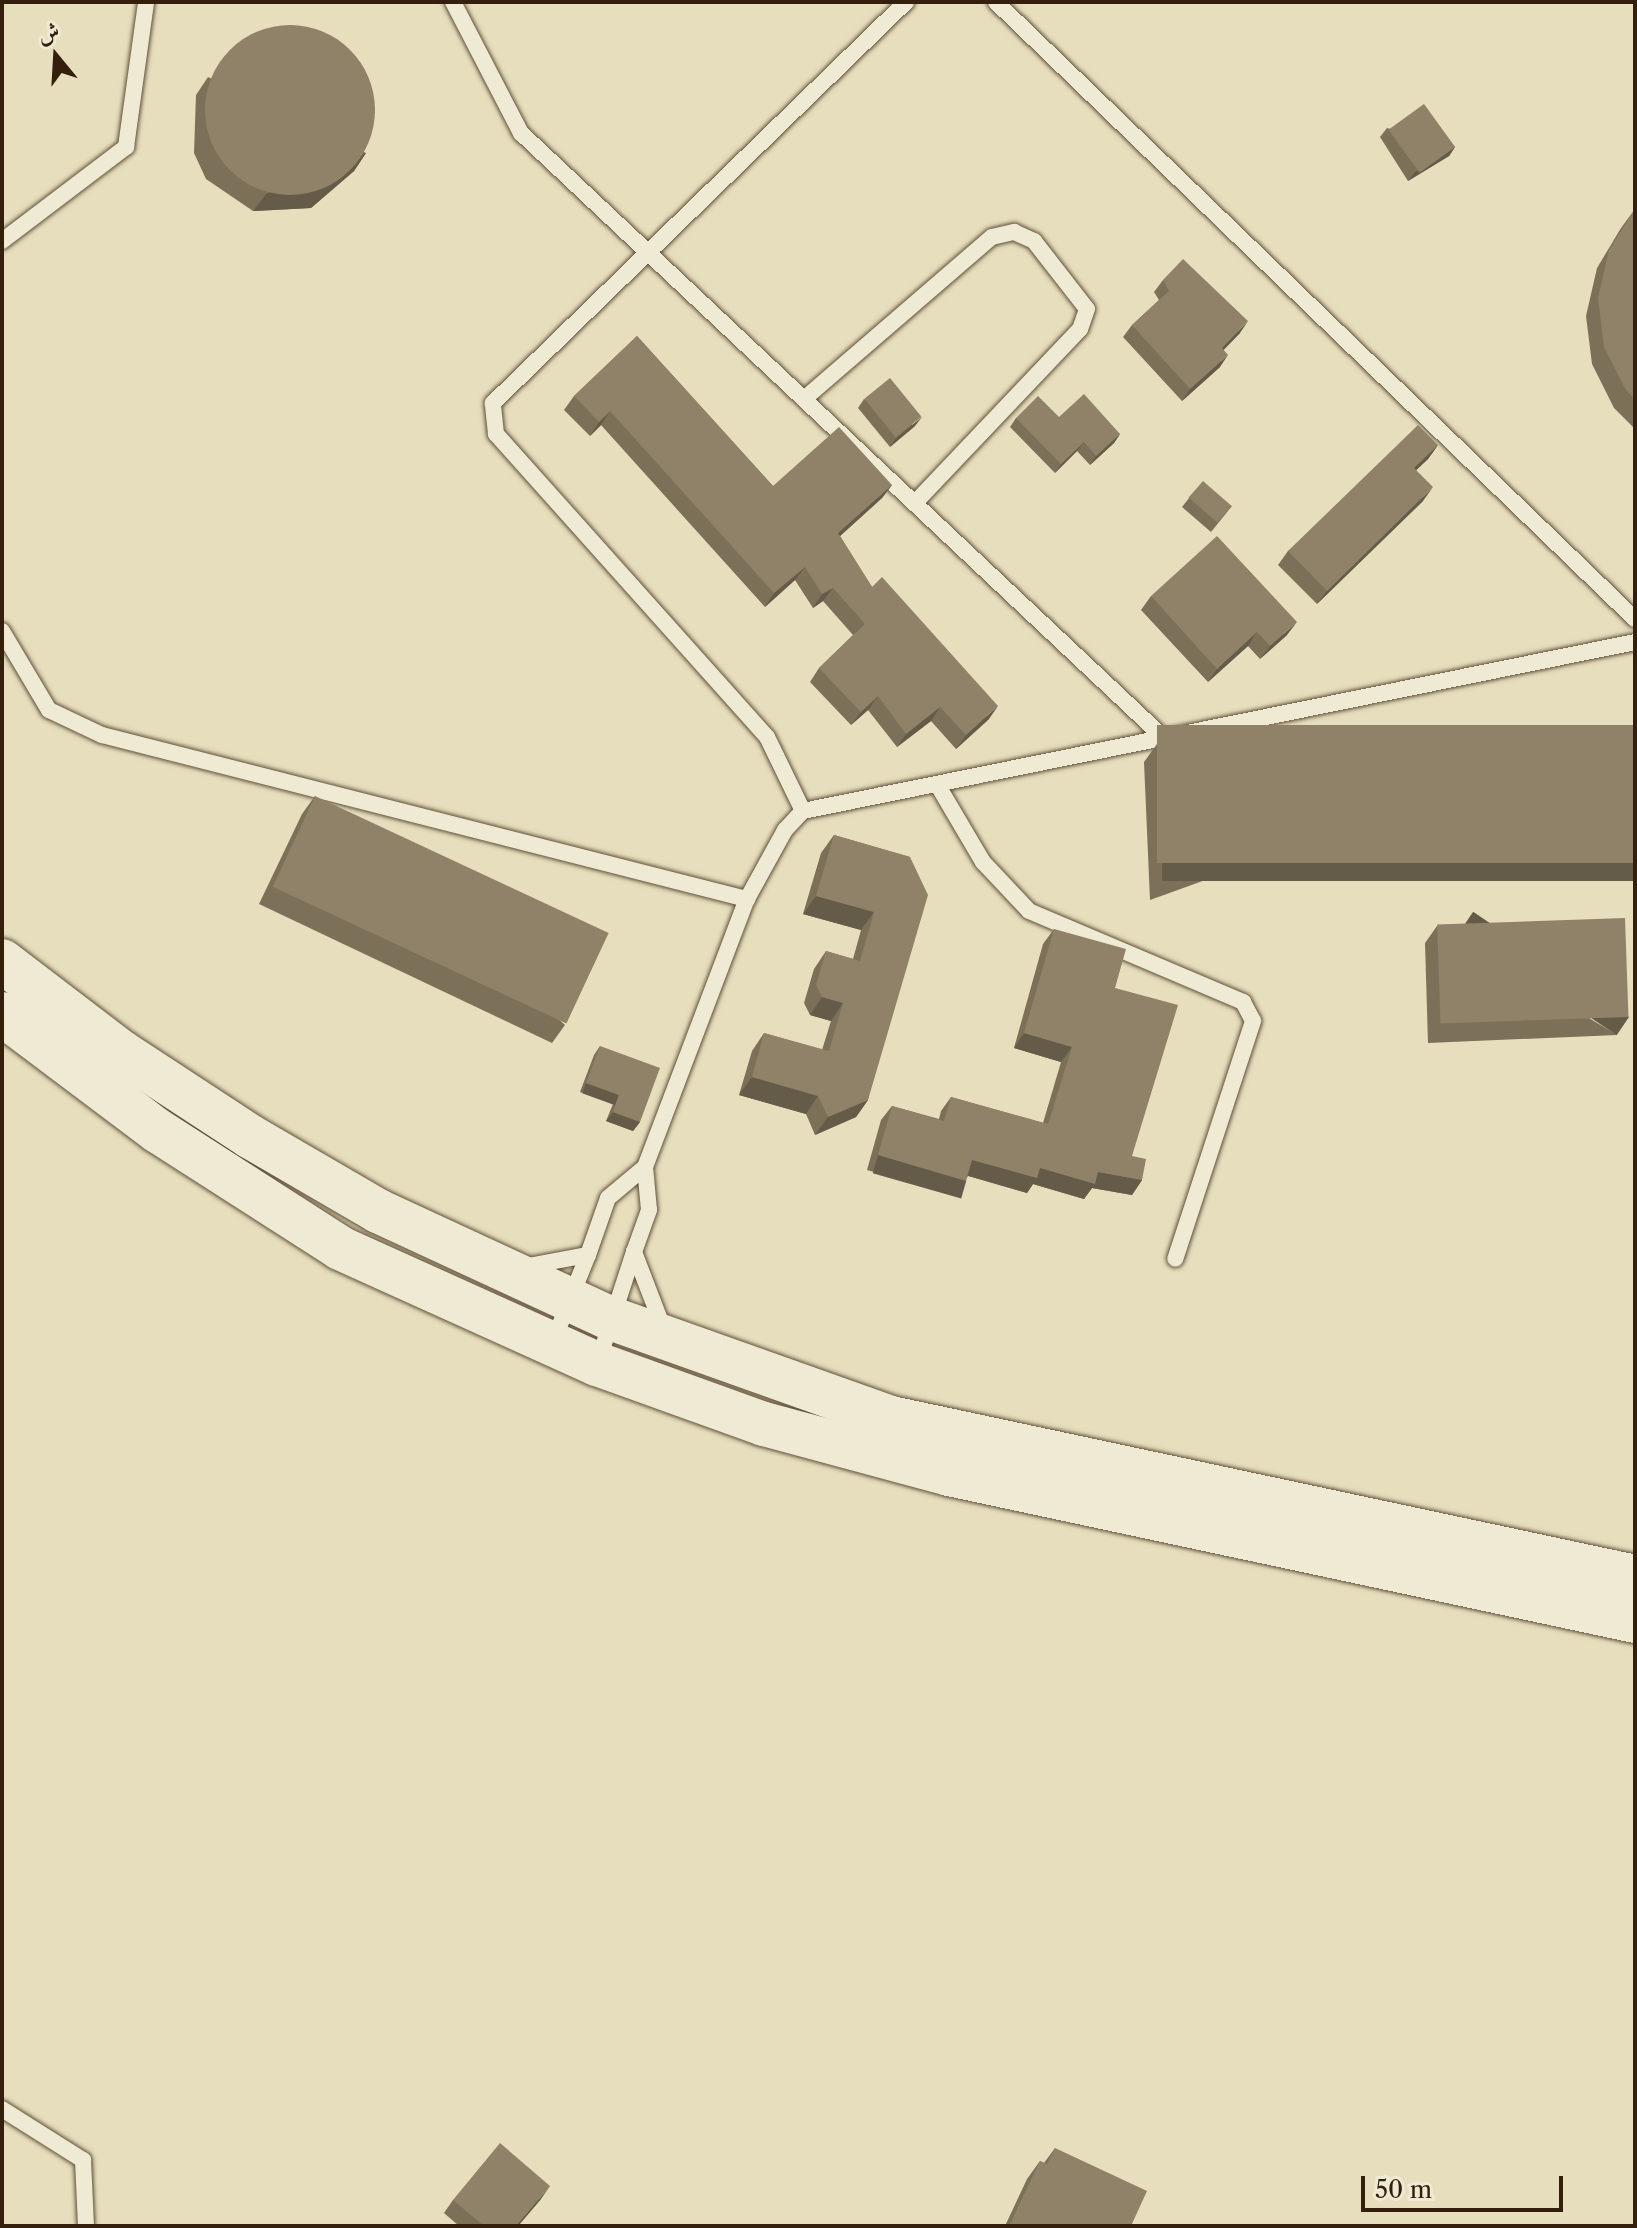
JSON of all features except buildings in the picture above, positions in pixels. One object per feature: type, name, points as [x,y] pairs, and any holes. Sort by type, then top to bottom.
[{"type":"main road","points":[[2,961],[121,1052],[251,1137],[476,1258],[610,1318],[891,1418],[1344,1519],[1635,1577]]},
{"type":"main road","points":[[2,1014],[158,1131],[340,1248],[597,1364],[778,1428],[1333,1562],[1635,1621]]},
{"type":"main road","points":[[1333,1562],[1344,1519]]},
{"type":"lane","points":[[2,241],[126,147],[146,2]]},
{"type":"lane","points":[[453,2],[521,133],[1164,738]]},
{"type":"lane","points":[[803,811],[767,737],[496,434],[491,418],[493,403],[646,251],[906,2]]},
{"type":"lane","points":[[996,2],[1635,619]]},
{"type":"lane","points":[[804,399],[992,237],[1014,232],[1034,241],[1087,309],[1080,329],[915,503]]},
{"type":"lane","points":[[2,631],[49,710],[102,735],[747,899]]},
{"type":"lane","points":[[597,1364],[649,1210],[645,1167],[747,899],[785,830],[803,811],[1635,642]]},
{"type":"lane","points":[[937,784],[983,862],[1029,911],[1243,1002],[1253,1021],[1175,1259]]},
{"type":"lane","points":[[553,1343],[608,1198],[645,1167]]},
{"type":"lane","points":[[634,1252],[668,1339]]},
{"type":"lane","points":[[476,1258],[558,1266],[588,1255]]},
{"type":"lane","points":[[2,2109],[83,2160],[86,2226]]}]
